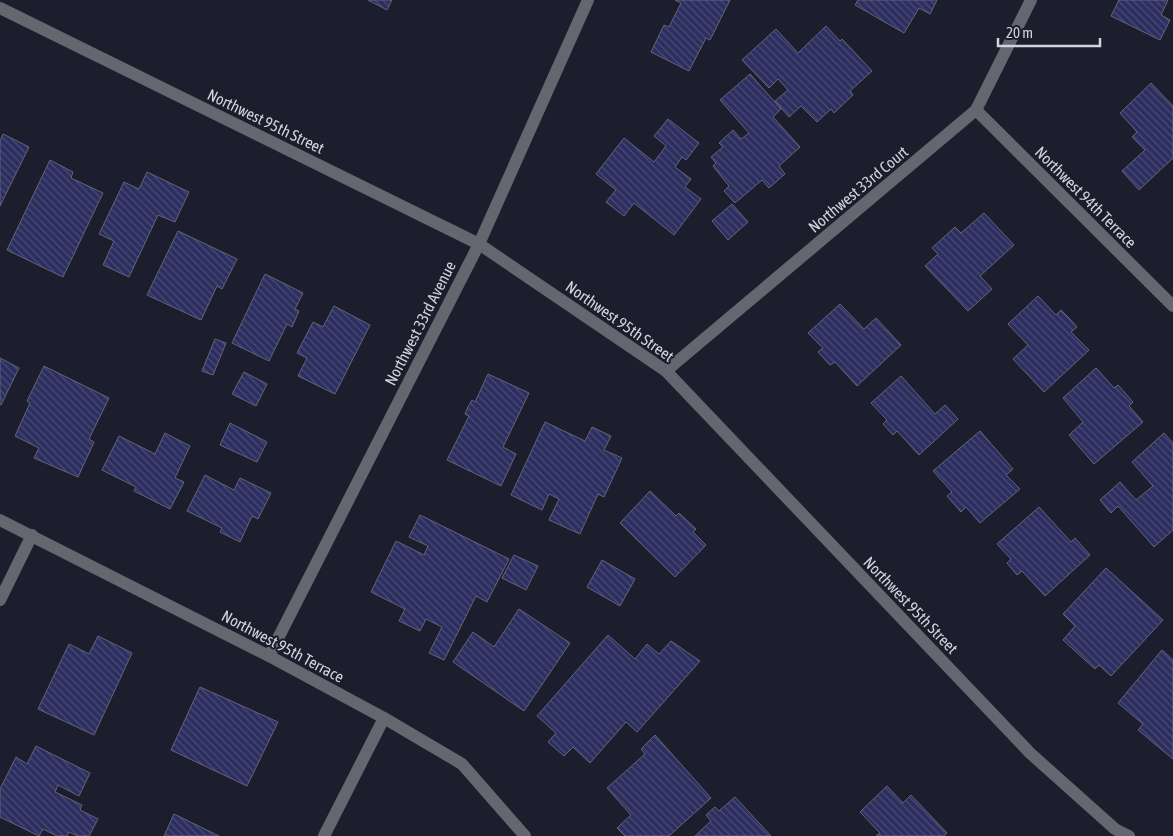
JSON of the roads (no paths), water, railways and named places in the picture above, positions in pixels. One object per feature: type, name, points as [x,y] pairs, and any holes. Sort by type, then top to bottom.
[{"type":"street","name":"Northwest 33rd Avenue","points":[[269,656],[479,244],[588,0]]},
{"type":"street","name":"Northwest 33rd Court","points":[[666,371],[976,110],[1031,0]]},
{"type":"street","name":"Northwest 95th Street","points":[[0,8],[479,244],[666,371],[1030,753],[1115,829],[1129,836]]},
{"type":"street","name":"Northwest 94th Terrace","points":[[976,110],[1173,306]]},
{"type":"street","name":"Northwest 95th Terrace","points":[[0,520],[269,656],[384,718],[462,764],[525,836]]},
{"type":"street","points":[[0,600],[32,535]]},
{"type":"street","points":[[324,836],[384,718]]}]
